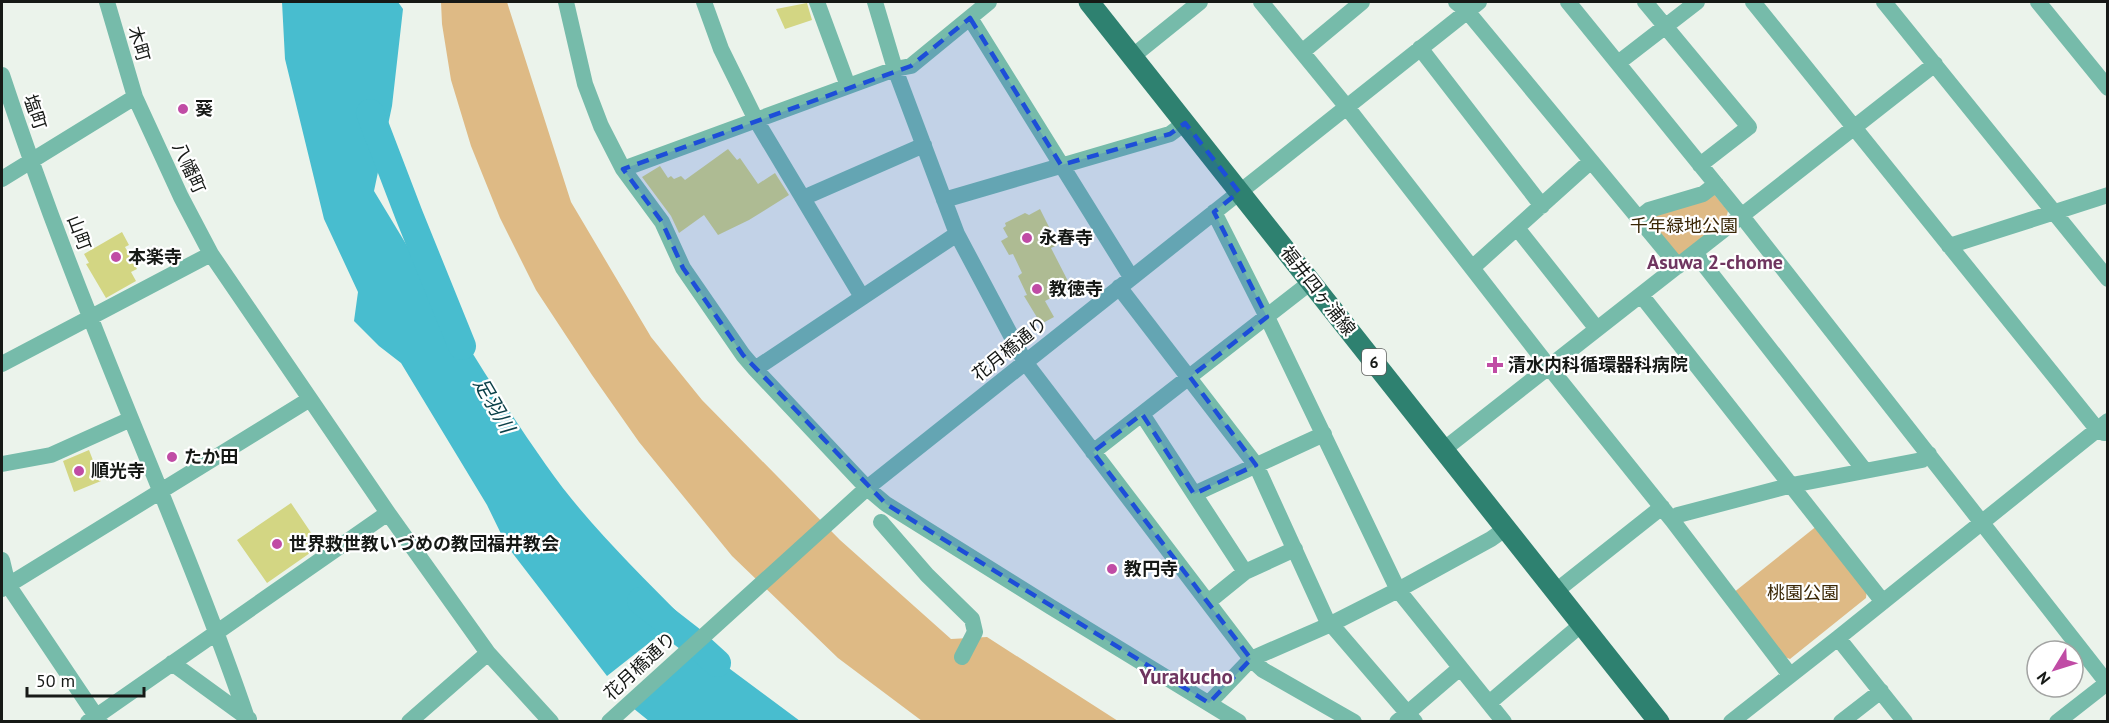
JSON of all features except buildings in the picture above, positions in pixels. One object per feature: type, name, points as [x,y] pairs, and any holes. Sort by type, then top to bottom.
[{"type":"main road","name":"福井四ヶ浦線","points":[[1089,2],[1659,722]]},
{"type":"street","name":"木町","points":[[107,2],[135,97]]},
{"type":"street","points":[[566,2],[585,84],[601,126],[623,169],[662,222],[683,268],[743,355],[862,492],[896,510],[1239,722]]},
{"type":"street","points":[[704,2],[721,49],[756,120],[862,297]]},
{"type":"street","points":[[817,2],[848,87]]},
{"type":"street","points":[[875,2],[896,69],[957,234],[1025,362],[1251,659],[1263,670],[1354,722]]},
{"type":"street","points":[[623,169],[896,69],[912,66],[989,2]]},
{"type":"street","points":[[1132,57],[1200,2]]},
{"type":"street","points":[[1261,2],[1346,106],[1549,367],[1667,514],[1790,675]]},
{"type":"street","points":[[1302,52],[1362,2]]},
{"type":"street","points":[[1568,2],[1741,215],[2107,683],[2057,722]]},
{"type":"street","points":[[1646,2],[1749,127],[1700,165]]},
{"type":"street","points":[[1618,63],[1697,2]]},
{"type":"street","points":[[1743,718],[1790,675],[1982,521],[2104,428],[1949,246],[1753,2]]},
{"type":"street","points":[[1884,2],[2108,279]]},
{"type":"street","points":[[2038,2],[2108,88]]},
{"type":"street","points":[[1467,5],[1591,162],[1678,266]]},
{"type":"street","name":"花月橋通り","points":[[609,722],[862,492],[1420,48],[1467,5]]},
{"type":"street","points":[[970,18],[1061,165],[1125,282],[1190,377],[1256,465],[1330,624],[1406,719],[1460,668]]},
{"type":"street","points":[[1420,48],[1542,206]]},
{"type":"street","points":[[1443,450],[1935,64]]},
{"type":"street","name":"塩町","points":[[2,75],[31,162]]},
{"type":"street","points":[[2,179],[135,97]]},
{"type":"street","name":"八幡町","points":[[135,97],[181,197],[211,254],[388,513],[489,652],[551,722]]},
{"type":"street","points":[[944,200],[1170,134],[1185,123]]},
{"type":"street","points":[[803,198],[924,145]]},
{"type":"street","name":"山町","points":[[31,162],[90,318],[217,632],[249,720]]},
{"type":"street","points":[[1472,268],[1591,162]]},
{"type":"street","points":[[1639,218],[1649,210],[1703,194],[1716,184]]},
{"type":"street","points":[[1949,246],[2108,195]]},
{"type":"street","points":[[1214,212],[1398,590],[1504,722]]},
{"type":"street","points":[[1518,228],[1598,329]]},
{"type":"street","points":[[755,369],[957,234]]},
{"type":"street","points":[[1695,253],[1863,471]]},
{"type":"street","points":[[2,364],[211,254]]},
{"type":"street","points":[[1093,452],[1311,282]]},
{"type":"street","points":[[1641,295],[1882,602]]},
{"type":"street","points":[[5,587],[310,399]]},
{"type":"street","points":[[1142,414],[1245,572]]},
{"type":"street","points":[[2,464],[51,455],[131,419]]},
{"type":"street","points":[[1194,494],[1324,434]]},
{"type":"street","points":[[1556,591],[1667,514],[1678,515],[1792,485],[1922,460],[1929,454]]},
{"type":"street","points":[[2,560],[5,587],[95,720],[172,663],[388,513]]},
{"type":"street","points":[[881,522],[927,575],[972,620],[975,632],[962,657]]},
{"type":"street","points":[[1209,703],[1251,659],[1330,624],[1398,590],[1491,539],[1505,528]]},
{"type":"street","points":[[1208,602],[1245,572],[1295,549]]},
{"type":"street","points":[[1489,703],[1582,624]]},
{"type":"street","points":[[1838,638],[1905,722]]},
{"type":"street","points":[[409,722],[489,652]]},
{"type":"street","points":[[172,663],[249,720]]},
{"type":"street","points":[[1841,722],[1881,691]]},
{"type":"highlighted area","points":[[970,18],[1061,165],[1170,134],[1185,123],[1239,192],[1214,212],[1267,317],[1190,377],[1256,465],[1194,494],[1142,414],[1093,452],[1251,659],[1209,703],[886,504],[743,355],[683,268],[662,222],[623,169],[911,66]]},
{"type":"green space","points":[[441,2],[507,2],[571,202],[651,337],[702,400],[840,540],[951,639],[987,637],[1118,721],[922,721],[838,658],[732,556],[639,442],[536,290],[500,218],[471,146],[451,80],[442,24]]},
{"type":"green space","name":"千年緑地公園","points":[[1713,193],[1728,211],[1725,223],[1679,260],[1653,227],[1657,209]]},
{"type":"green space","name":"桃園公園","points":[[1818,525],[1867,589],[1866,598],[1790,659],[1785,657],[1733,593]]},
{"type":"water","points":[[282,2],[398,2],[403,9],[392,106],[374,191],[479,364],[561,486],[629,563],[682,617],[607,676],[507,546],[487,505],[401,363],[379,346],[354,321],[358,292],[324,219],[285,59]]},
{"type":"water","points":[[695,643],[800,721],[649,721],[628,704]]},
{"type":"waterway","name":"足羽川","points":[[370,113],[462,346]]},
{"type":"waterway","name":"足羽川","points":[[641,601],[717,663]]},
{"type":"place","name":"葵","points":[[183,109]]},
{"type":"place","name":"永春寺","points":[[1027,238]]},
{"type":"place","name":"本楽寺","points":[[116,257]]},
{"type":"place","name":"教徳寺","points":[[1037,289]]},
{"type":"place","name":"清水内科循環器科病院","points":[[1495,365]]},
{"type":"place","name":"たか田","points":[[172,457]]},
{"type":"place","name":"順光寺","points":[[79,471]]},
{"type":"place","name":"世界救世教いづめの教団福井教会","points":[[277,544]]},
{"type":"place","name":"教円寺","points":[[1112,569]]},
{"type":"district","name":"Asuwa 2-chome","points":[[1715,262]]},
{"type":"district","name":"Yurakucho","points":[[1186,677]]}]
